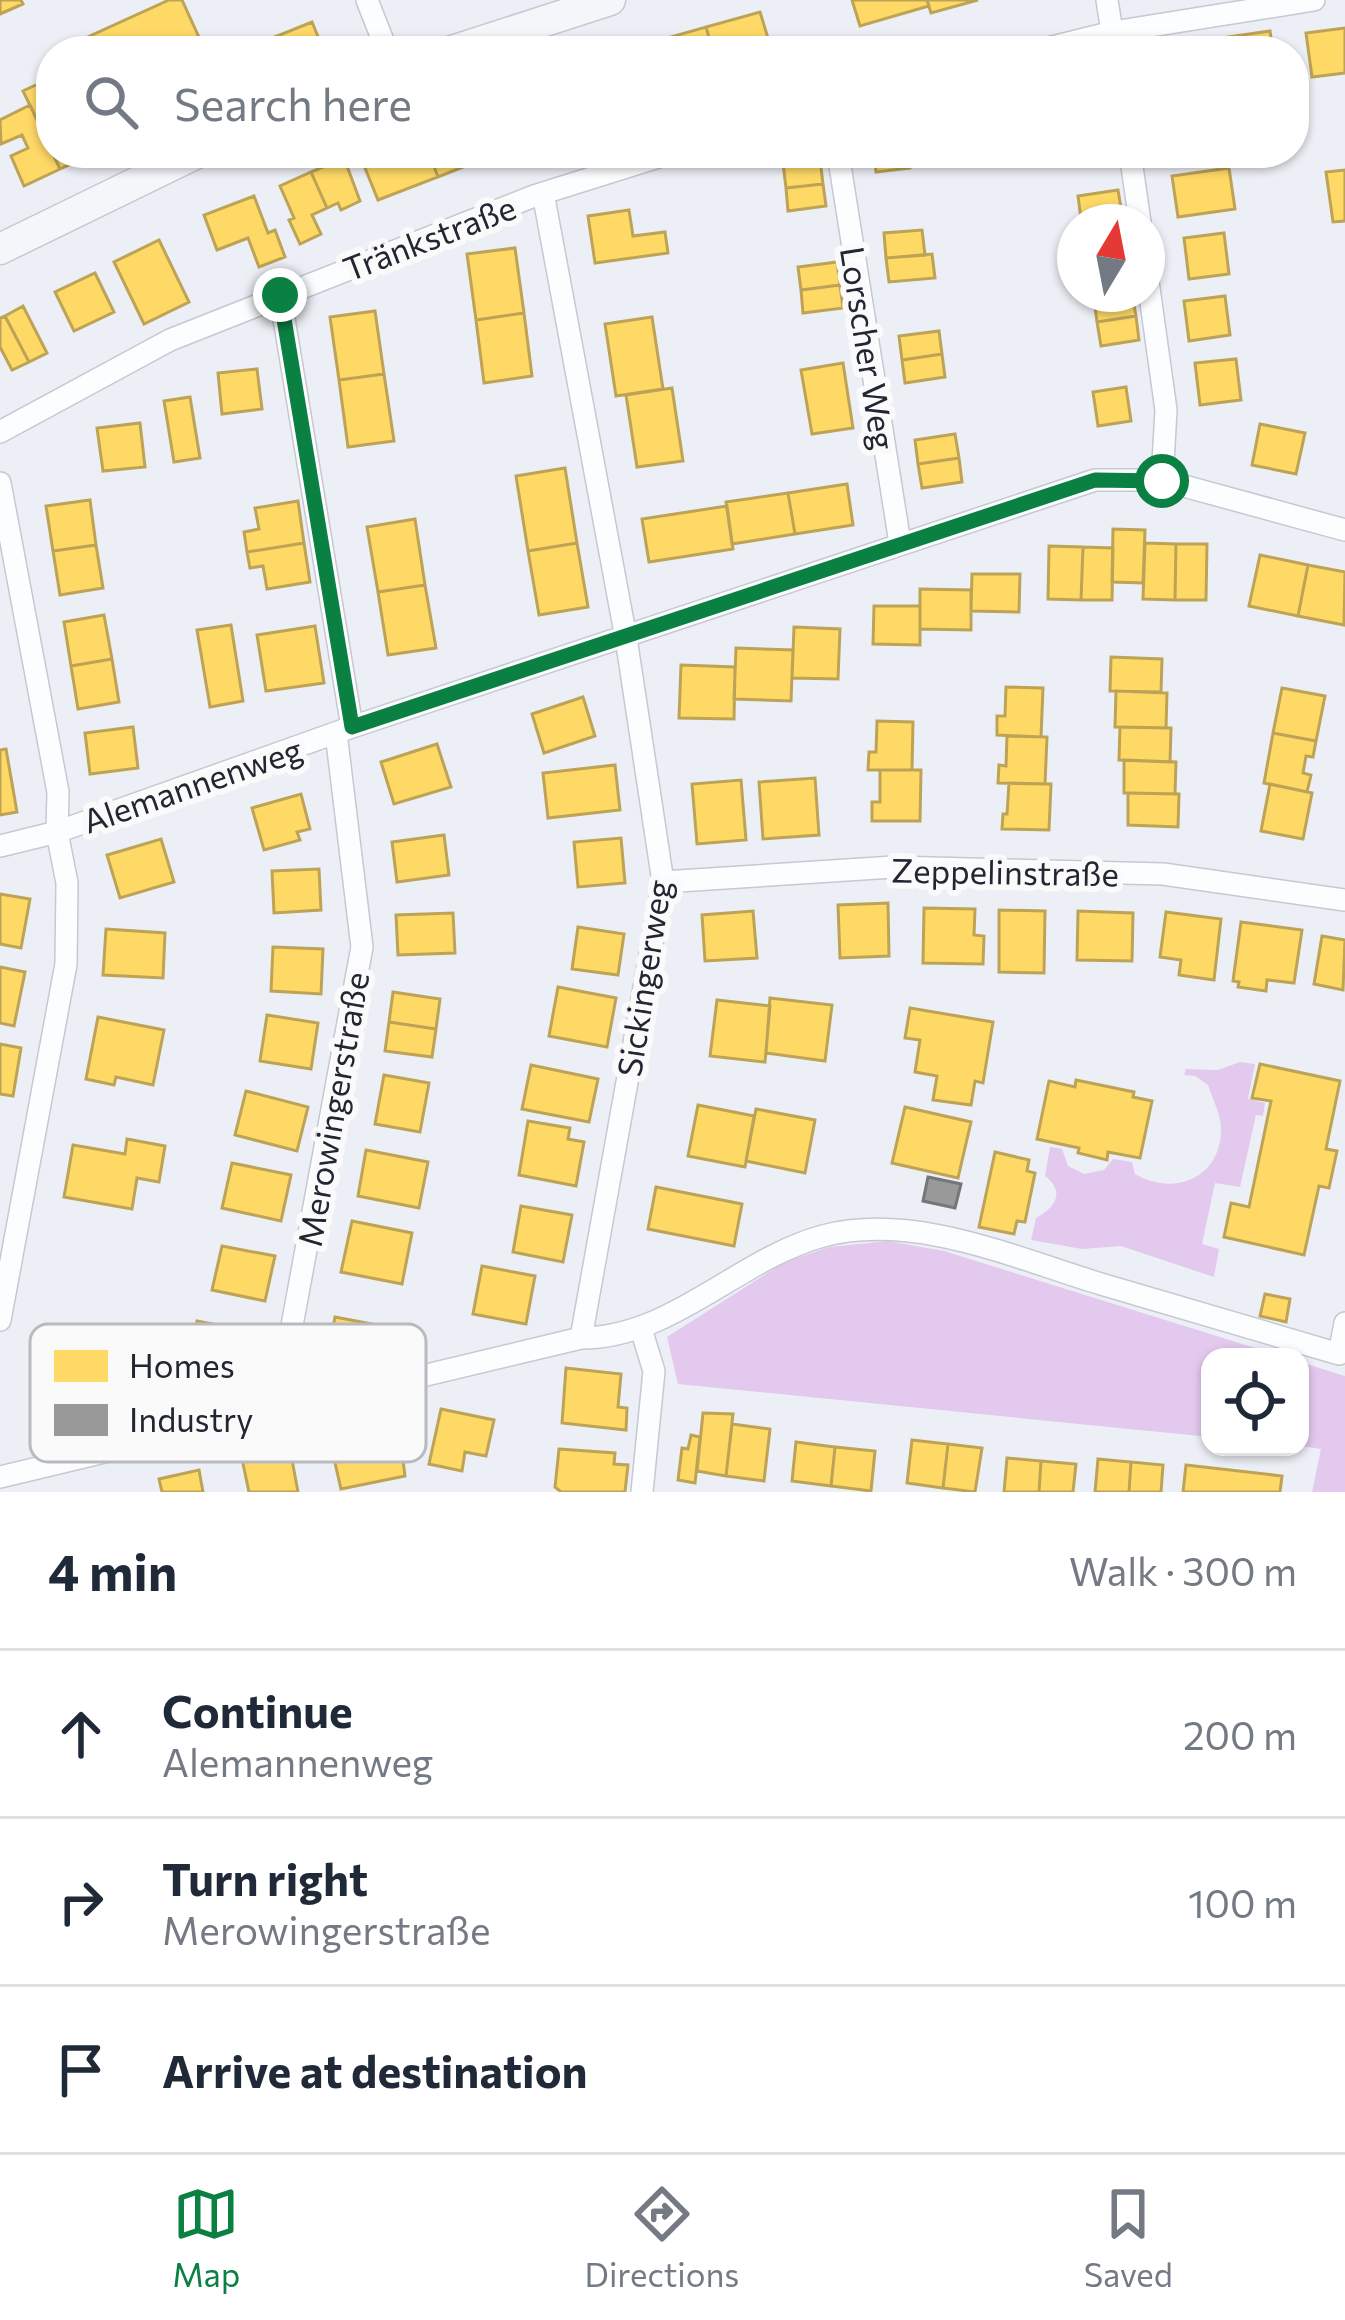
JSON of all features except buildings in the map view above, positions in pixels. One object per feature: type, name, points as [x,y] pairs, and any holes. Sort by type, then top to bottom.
[{"type":"street","points":[[367,0],[381,36]]},
{"type":"street","points":[[498,36],[610,0]]},
{"type":"street","points":[[1108,0],[1113,36]]},
{"type":"street","points":[[1138,36],[1314,0]]},
{"type":"street","points":[[0,249],[166,168]]},
{"type":"street","name":"Tränkstraße","points":[[0,432],[170,340],[543,193],[623,168]]},
{"type":"street","name":"Lorscher Weg","points":[[840,168],[900,543]]},
{"type":"street","points":[[1132,168],[1137,204]]},
{"type":"street","name":"Sickingerweg","points":[[543,193],[626,638],[663,882],[581,1338]]},
{"type":"street","name":"Merowingerstraße","points":[[280,295],[344,730],[362,947],[292,1324]]},
{"type":"street","points":[[1152,312],[1166,410],[1162,481]]},
{"type":"street","name":"Alemannenweg","points":[[0,846],[57,832],[344,730],[1095,480],[1162,481],[1345,530]]},
{"type":"street","points":[[0,483],[58,792],[57,832],[67,883],[66,964],[0,1320]]},
{"type":"street","name":"Zeppelinstraße","points":[[663,882],[893,867],[1118,872],[1345,900]]},
{"type":"street","points":[[426,1376],[581,1338],[608,1338],[641,1329],[777,1251],[828,1235],[895,1230],[961,1242],[1339,1354],[1345,1323]]},
{"type":"street","points":[[641,1329],[653,1371],[642,1492]]},
{"type":"street","points":[[0,1477],[64,1462]]},
{"type":"shaded area","points":[[1240,1062],[1255,1064],[1248,1099],[1265,1103],[1263,1116],[1256,1115],[1240,1187],[1215,1183],[1202,1244],[1219,1249],[1214,1277],[1121,1246],[1082,1249],[1031,1240],[1036,1218],[1056,1199],[1055,1188],[1045,1176],[1050,1147],[1062,1149],[1068,1166],[1084,1174],[1104,1170],[1113,1159],[1132,1162],[1135,1174],[1164,1183],[1178,1183],[1203,1172],[1218,1148],[1220,1120],[1208,1085],[1184,1075],[1186,1069],[1218,1070]]},
{"type":"shaded area","points":[[888,1241],[944,1251],[1255,1348],[1201,1348],[1201,1436],[678,1384],[667,1337],[785,1262],[829,1247]]},
{"type":"shaded area","points":[[1309,1365],[1345,1376],[1345,1492],[1312,1492],[1321,1449],[1309,1447]]},
{"type":"route","points":[[280,295],[352,727],[1095,480],[1162,481]]}]
